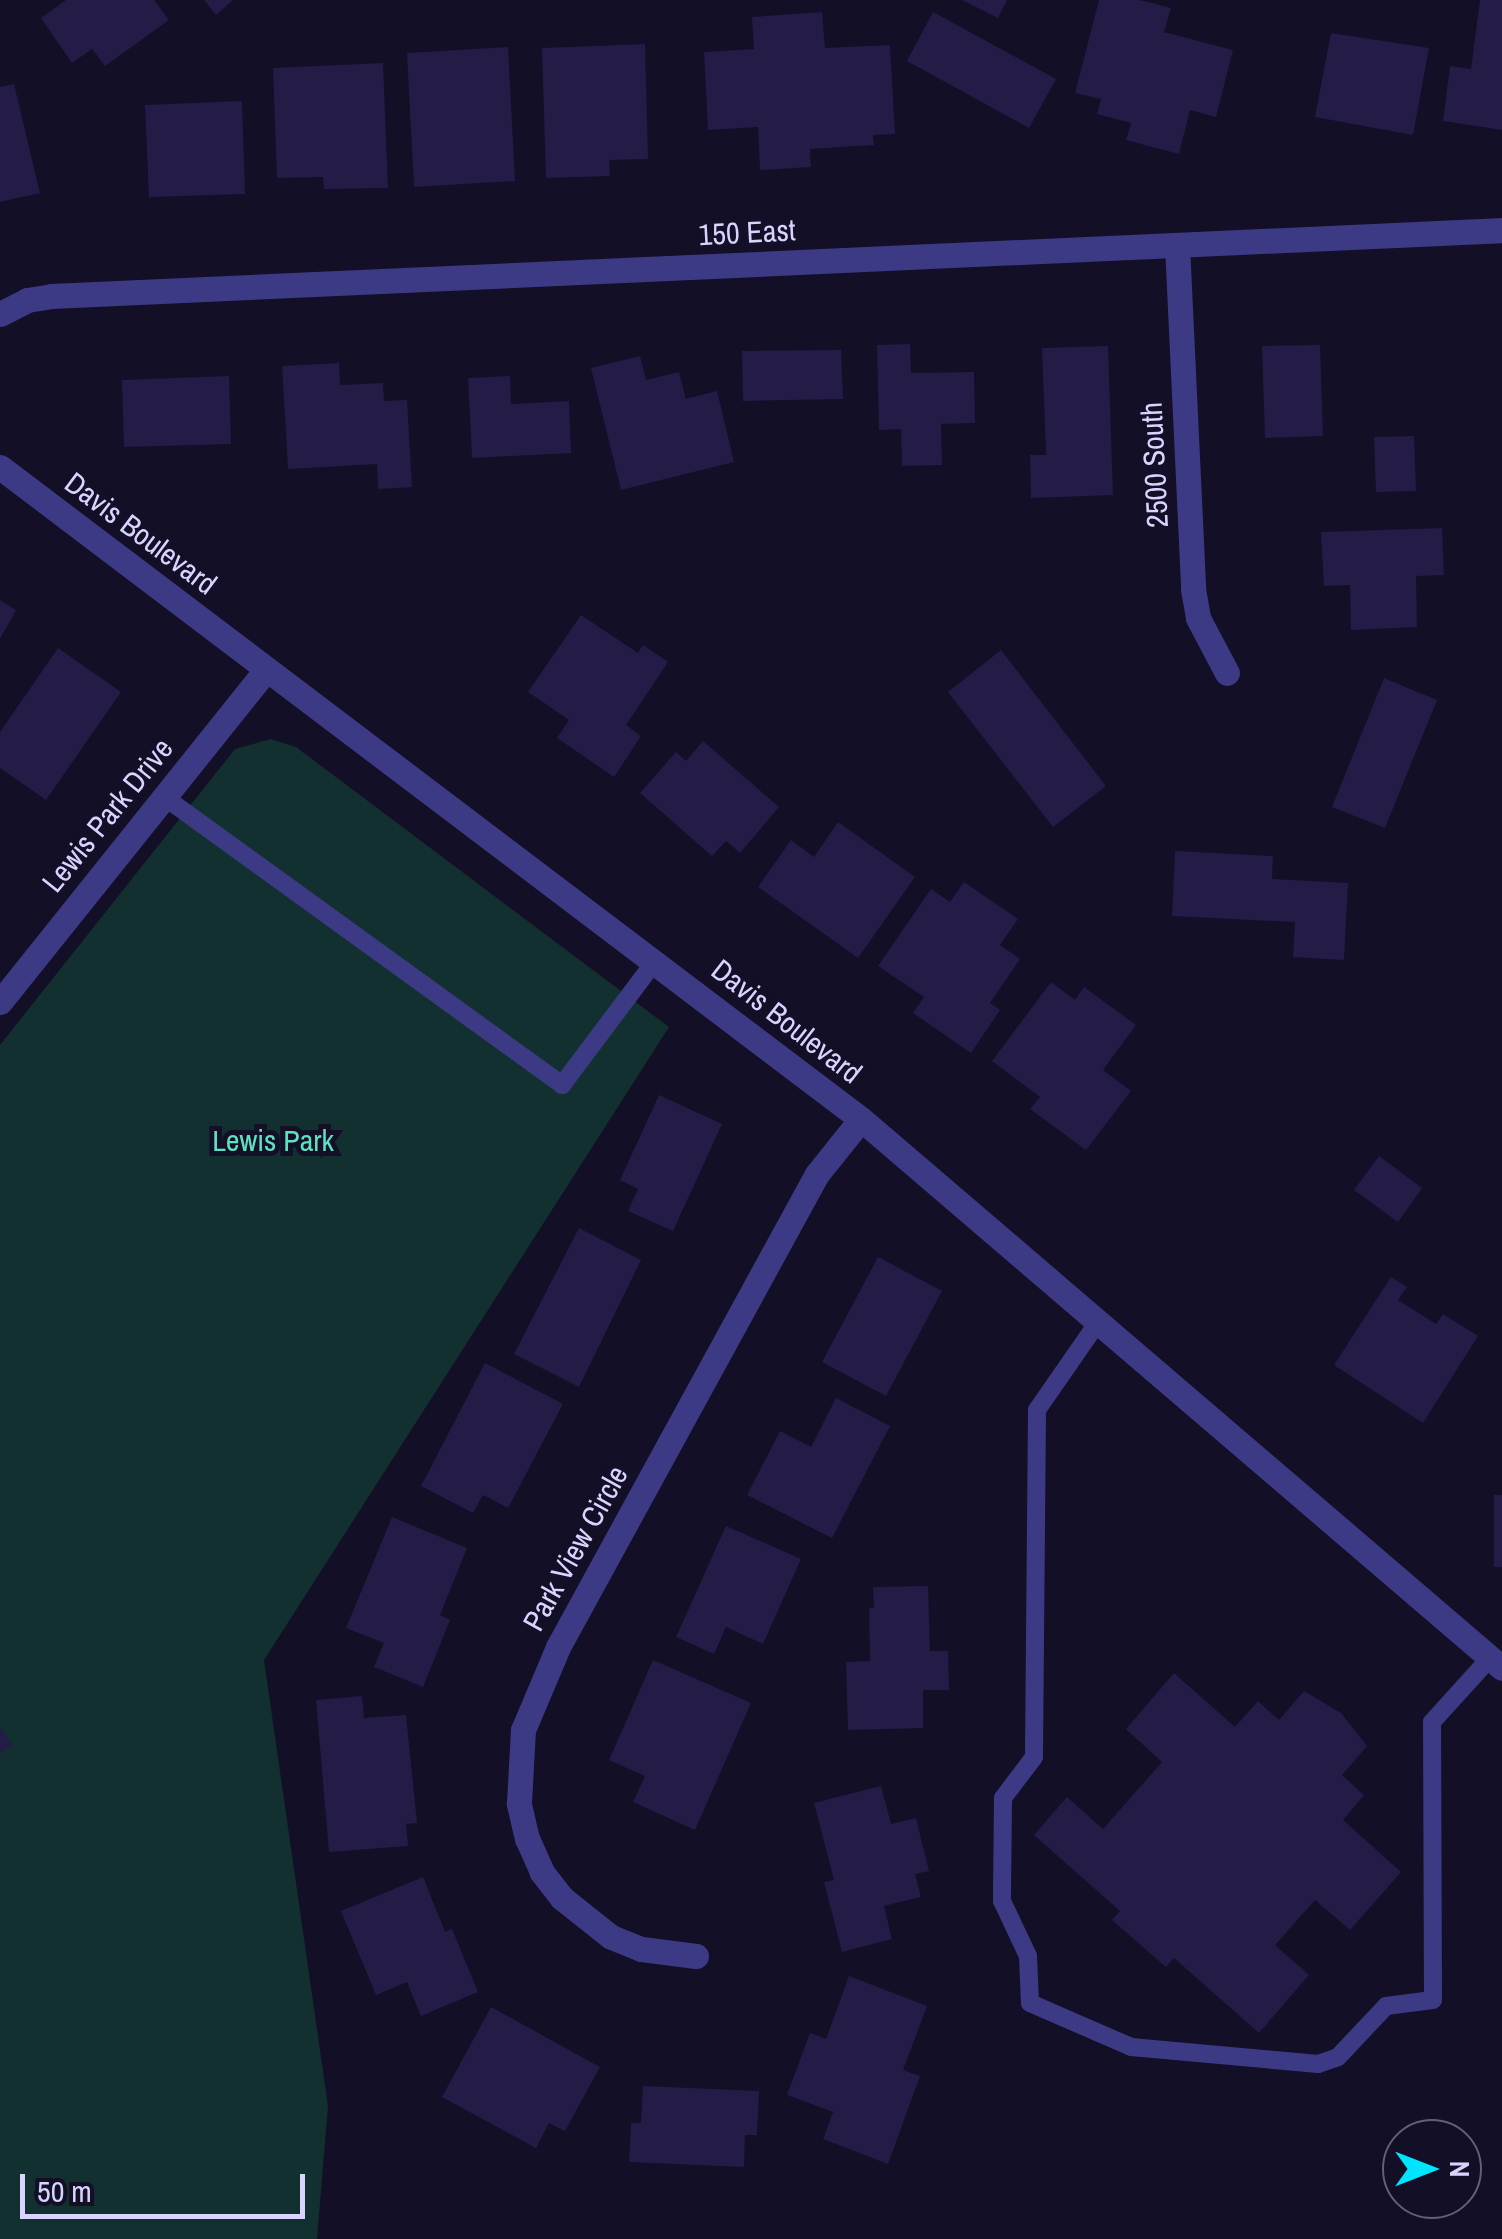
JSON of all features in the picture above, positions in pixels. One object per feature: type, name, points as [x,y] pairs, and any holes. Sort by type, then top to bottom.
[{"type":"street","name":"150 East","points":[[0,314],[26,300],[51,296],[1502,230]]},
{"type":"street","name":"2500 South","points":[[1177,245],[1193,589],[1198,618],[1227,673]]},
{"type":"street","name":"Davis Boulevard","points":[[0,467],[861,1119],[1496,1663]]},
{"type":"street","name":"Lewis Park Drive","points":[[0,1002],[266,670]]},
{"type":"street","name":"Park View Circle","points":[[696,1956],[641,1949],[611,1937],[562,1898],[542,1872],[527,1839],[519,1803],[523,1730],[558,1647],[816,1174],[861,1119]]},
{"type":"lane","points":[[163,796],[562,1085],[656,961]]},
{"type":"lane","points":[[1098,1322],[1037,1410],[1034,1757],[1003,1798],[1002,1901],[1028,1956],[1030,2003],[1131,2048],[1318,2064],[1338,2057],[1386,2006],[1433,2000],[1432,1722],[1496,1663]]},
{"type":"green space","name":"Lewis Park","points":[[271,739],[296,747],[669,1027],[264,1660],[328,2106],[317,2239],[0,2239],[0,1045],[235,749]]},
{"type":"building","points":[[66,0],[154,0],[169,20],[105,66],[92,49],[72,63],[41,18]]},
{"type":"building","points":[[204,0],[233,0],[216,15]]},
{"type":"building","points":[[962,0],[1007,0],[998,18]]},
{"type":"building","points":[[1099,0],[1140,0],[1171,8],[1164,32],[1233,50],[1216,117],[1190,110],[1179,154],[1126,140],[1131,123],[1097,114],[1101,99],[1075,93]]},
{"type":"building","points":[[1480,0],[1502,0],[1502,130],[1443,121],[1450,66],[1471,69]]},
{"type":"building","points":[[822,12],[825,48],[890,45],[895,134],[873,135],[874,145],[810,149],[811,167],[760,170],[758,127],[708,130],[704,52],[754,49],[752,17]]},
{"type":"building","points":[[933,12],[1056,79],[1029,128],[907,61]]},
{"type":"building","points":[[1331,33],[1429,48],[1413,135],[1315,117]]},
{"type":"building","points":[[645,44],[648,159],[609,160],[610,176],[546,178],[542,48]]},
{"type":"building","points":[[508,47],[515,181],[414,187],[407,53]]},
{"type":"building","points":[[383,63],[388,188],[324,189],[323,177],[277,178],[273,68]]},
{"type":"building","points":[[14,84],[40,193],[0,202],[0,87]]},
{"type":"building","points":[[242,101],[245,194],[149,197],[145,105]]},
{"type":"building","points":[[910,344],[911,373],[974,372],[975,423],[941,424],[942,465],[902,466],[901,429],[879,430],[877,345]]},
{"type":"building","points":[[1320,345],[1323,436],[1265,438],[1262,346]]},
{"type":"building","points":[[1108,346],[1113,495],[1031,498],[1030,455],[1046,455],[1042,348]]},
{"type":"building","points":[[841,350],[843,399],[743,401],[742,351]]},
{"type":"building","points":[[640,356],[646,380],[679,372],[686,399],[717,391],[734,462],[621,490],[591,368]]},
{"type":"building","points":[[339,363],[340,385],[383,383],[384,401],[407,400],[412,487],[378,489],[377,464],[288,469],[282,366]]},
{"type":"building","points":[[229,376],[231,444],[124,447],[122,380]]},
{"type":"building","points":[[510,376],[511,404],[569,401],[571,453],[472,458],[468,378]]},
{"type":"building","points":[[1414,436],[1416,491],[1376,492],[1374,437]]},
{"type":"building","points":[[1442,528],[1444,575],[1416,576],[1417,627],[1351,630],[1350,585],[1324,586],[1321,532]]},
{"type":"building","points":[[0,600],[16,610],[0,639]]},
{"type":"building","points":[[581,615],[638,653],[643,645],[668,662],[626,725],[641,736],[614,777],[557,738],[569,720],[528,692]]},
{"type":"building","points":[[58,648],[121,692],[46,800],[0,768],[0,732]]},
{"type":"building","points":[[1001,650],[1106,786],[1053,827],[948,692]]},
{"type":"building","points":[[1384,678],[1437,700],[1385,828],[1332,807]]},
{"type":"building","points":[[703,741],[779,807],[740,853],[726,841],[712,856],[640,793],[676,752],[686,761]]},
{"type":"building","points":[[838,822],[915,877],[858,958],[758,887],[791,840],[814,857]]},
{"type":"building","points":[[1175,851],[1273,856],[1272,879],[1348,883],[1344,960],[1293,957],[1295,922],[1172,916]]},
{"type":"building","points":[[964,882],[1018,919],[1000,945],[1020,959],[990,1003],[1000,1010],[971,1053],[913,1013],[924,997],[878,966],[931,889],[950,902]]},
{"type":"building","points":[[1051,982],[1075,1000],[1084,987],[1136,1025],[1103,1070],[1131,1091],[1086,1150],[1030,1109],[1040,1097],[992,1061]]},
{"type":"building","points":[[659,1095],[722,1124],[673,1231],[628,1211],[638,1189],[620,1180]]},
{"type":"building","points":[[1379,1156],[1422,1188],[1398,1222],[1354,1190]]},
{"type":"building","points":[[579,1228],[641,1260],[579,1387],[514,1354]]},
{"type":"building","points":[[878,1257],[942,1291],[886,1396],[822,1362]]},
{"type":"building","points":[[1391,1277],[1407,1287],[1398,1300],[1436,1324],[1443,1314],[1478,1336],[1423,1423],[1334,1365]]},
{"type":"building","points":[[485,1363],[563,1404],[508,1508],[483,1495],[473,1513],[421,1486]]},
{"type":"building","points":[[836,1398],[890,1426],[832,1538],[747,1495],[780,1431],[811,1447]]},
{"type":"building","points":[[1494,1495],[1502,1495],[1502,1567],[1494,1567]]},
{"type":"building","points":[[392,1517],[467,1548],[440,1615],[450,1620],[423,1687],[374,1667],[384,1643],[346,1628]]},
{"type":"building","points":[[726,1526],[801,1559],[763,1644],[726,1627],[714,1654],[676,1637]]},
{"type":"building","points":[[928,1586],[930,1651],[948,1651],[949,1690],[923,1690],[923,1728],[848,1730],[846,1662],[870,1661],[869,1608],[874,1608],[873,1587]]},
{"type":"building","points":[[653,1660],[751,1703],[695,1830],[633,1802],[645,1776],[609,1760]]},
{"type":"building","points":[[1174,1673],[1235,1727],[1258,1701],[1279,1720],[1304,1691],[1341,1713],[1367,1746],[1342,1775],[1364,1795],[1343,1820],[1401,1872],[1350,1930],[1315,1900],[1275,1945],[1309,1975],[1259,2033],[1174,1958],[1166,1967],[1112,1920],[1120,1911],[1034,1835],[1067,1797],[1103,1829],[1162,1762],[1126,1729]]},
{"type":"building","points":[[362,1696],[364,1718],[406,1715],[417,1823],[406,1824],[408,1846],[329,1852],[316,1700]]},
{"type":"building","points":[[0,1728],[12,1745],[0,1754]]},
{"type":"building","points":[[881,1786],[891,1824],[916,1818],[929,1871],[915,1874],[921,1897],[884,1906],[892,1939],[842,1952],[824,1882],[834,1880],[814,1803]]},
{"type":"building","points":[[423,1877],[445,1932],[452,1929],[478,1992],[421,2016],[407,1982],[376,1995],[341,1911]]},
{"type":"building","points":[[849,1976],[927,2006],[903,2070],[920,2076],[888,2164],[823,2139],[833,2112],[787,2095],[810,2033],[826,2039]]},
{"type":"building","points":[[491,2007],[600,2067],[565,2131],[549,2123],[536,2148],[442,2097]]},
{"type":"building","points":[[643,2086],[759,2091],[757,2135],[745,2135],[744,2167],[629,2162],[631,2123],[641,2123]]}]
